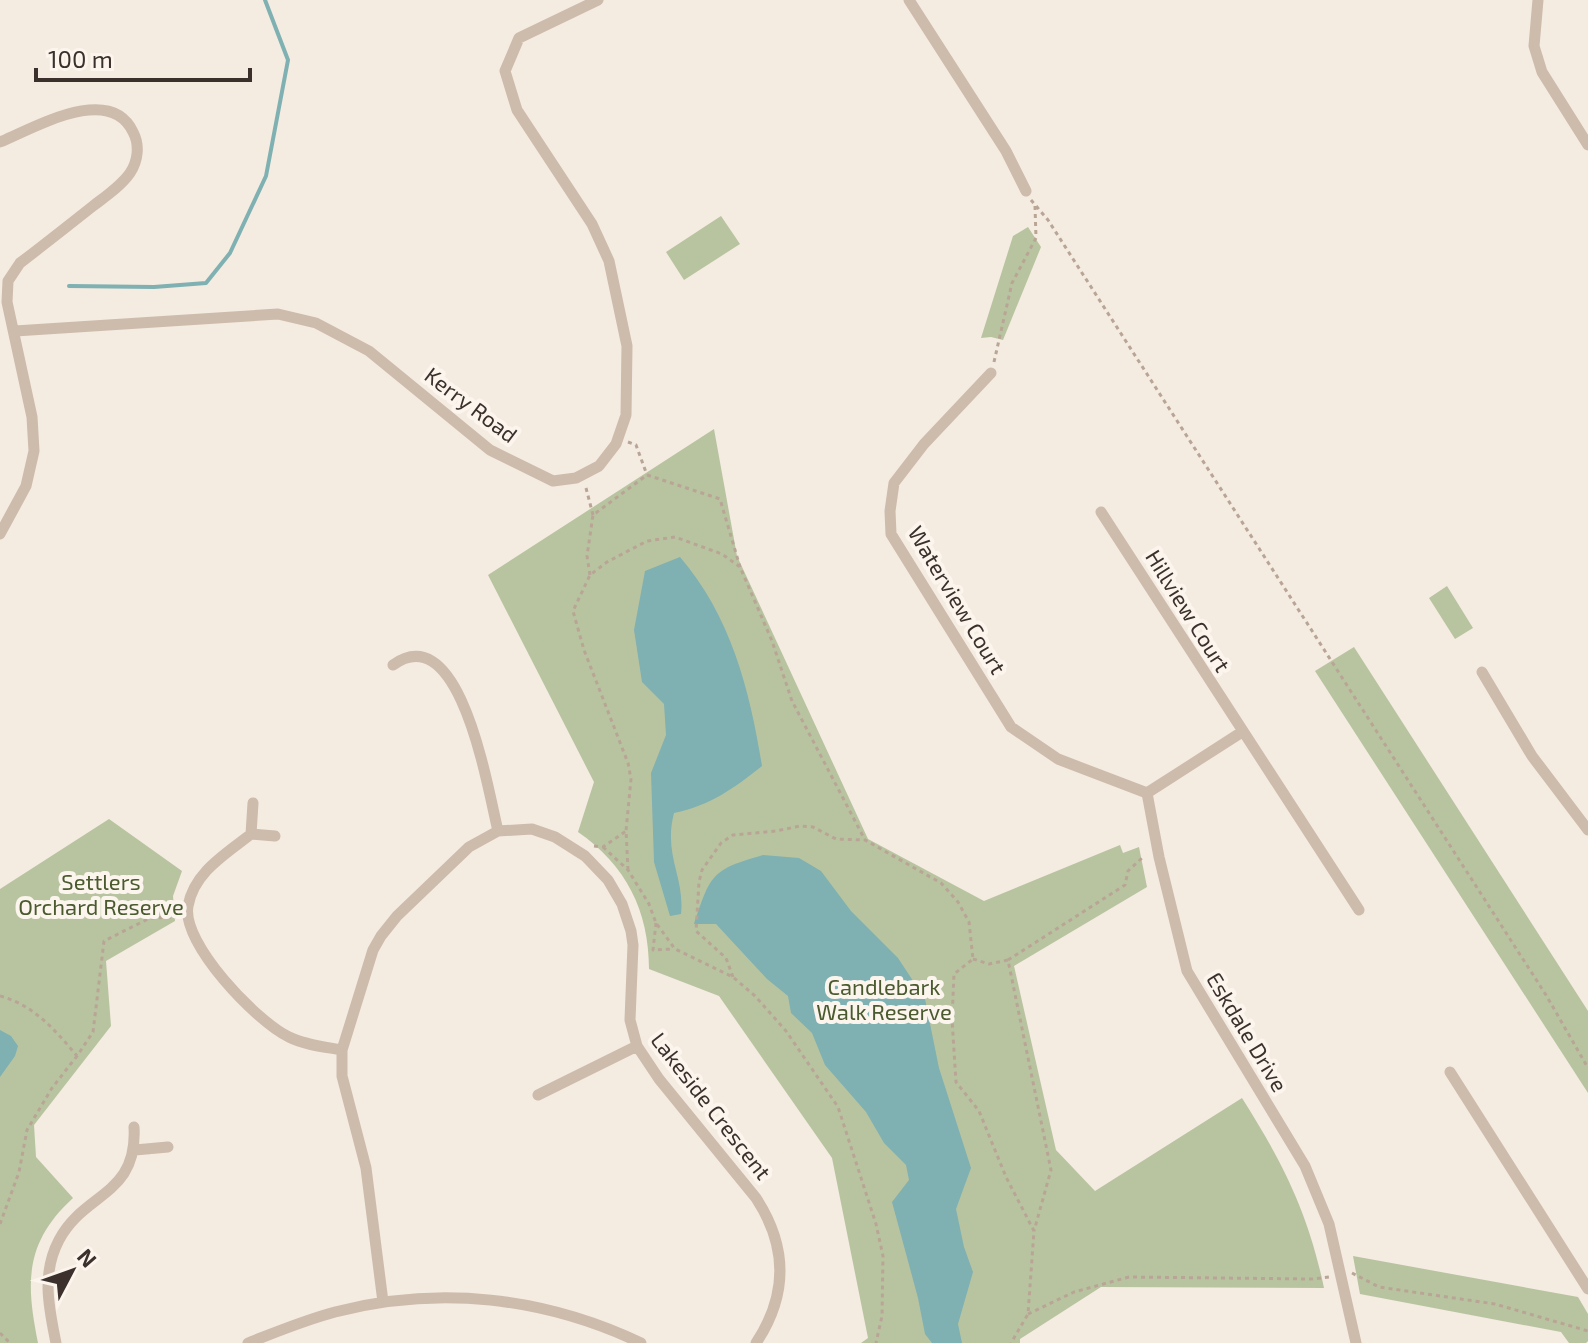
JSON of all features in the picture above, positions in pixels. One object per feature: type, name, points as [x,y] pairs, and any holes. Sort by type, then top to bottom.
[{"type":"street","points":[[585,473],[599,466],[618,438],[626,415],[627,346],[609,261],[592,224],[517,110],[505,71],[519,38],[598,0]]},
{"type":"street","points":[[909,0],[1006,151],[1026,191]]},
{"type":"street","points":[[1538,0],[1534,46],[1542,72],[1588,145]]},
{"type":"street","points":[[0,142],[55,119],[93,109],[110,111],[125,121],[131,127],[138,154],[127,177],[20,263],[8,281],[7,302],[32,417],[34,451],[26,486],[0,534]]},
{"type":"street","name":"Kerry Road","points":[[15,331],[278,314],[316,323],[369,351],[490,450],[553,481],[576,478],[585,473]]},
{"type":"street","name":"Waterview Court","points":[[991,373],[924,444],[894,483],[891,534],[1011,727],[1058,759],[1147,793]]},
{"type":"street","name":"Hillview Court","points":[[1101,512],[1359,910]]},
{"type":"street","points":[[383,1302],[366,1168],[342,1076],[342,1050],[373,950],[381,936],[397,916],[469,847],[498,831],[473,733],[455,685],[434,662],[423,656],[404,657],[393,665]]},
{"type":"street","points":[[1482,672],[1532,756],[1588,830]]},
{"type":"street","points":[[1147,793],[1242,732]]},
{"type":"street","name":"Eskdale Drive","points":[[1147,793],[1187,971],[1305,1166],[1329,1224],[1356,1343]]},
{"type":"street","points":[[251,834],[253,803]]},
{"type":"street","name":"Lakeside Crescent","points":[[498,831],[532,829],[576,849],[608,880],[627,917],[633,945],[630,1020],[637,1046],[659,1079],[756,1198],[774,1231],[780,1286],[773,1315],[756,1343]]},
{"type":"street","points":[[275,836],[251,834],[202,874],[191,897],[187,917],[192,932],[227,984],[257,1016],[288,1037],[342,1050]]},
{"type":"street","points":[[538,1095],[637,1046]]},
{"type":"street","points":[[1450,1072],[1588,1289]]},
{"type":"street","points":[[56,1343],[47,1297],[50,1269],[60,1239],[85,1211],[116,1185],[130,1165],[135,1150],[134,1127]]},
{"type":"street","points":[[135,1150],[168,1147]]},
{"type":"street","points":[[248,1343],[331,1313],[383,1302],[429,1297],[510,1301],[591,1322],[641,1343]]},
{"type":"path","points":[[1026,191],[1048,220],[1546,995],[1588,1068]]},
{"type":"path","points":[[991,373],[1012,283],[1036,238],[1035,206]]},
{"type":"path","points":[[618,438],[636,445],[647,475]]},
{"type":"path","points":[[585,473],[593,515],[587,556],[590,575]]},
{"type":"path","points":[[593,515],[647,475]]},
{"type":"path","points":[[647,475],[720,499],[740,567],[772,641],[792,701],[865,840]]},
{"type":"path","points":[[628,870],[626,831],[631,779],[628,763],[584,650],[573,611],[590,575],[630,548],[664,536],[700,544],[740,567]]},
{"type":"path","points":[[733,977],[726,958],[696,931],[699,882],[705,863],[721,843],[733,835],[800,826],[813,827],[836,839],[865,840],[941,883],[958,902],[969,922],[973,959]]},
{"type":"path","points":[[603,847],[626,831]]},
{"type":"path","points":[[576,849],[581,845],[603,847],[628,870],[649,904],[656,923],[675,949],[733,977],[755,996],[779,1023],[838,1107],[876,1224],[883,1256],[882,1316],[876,1343]]},
{"type":"path","points":[[973,959],[989,964],[1008,960],[1125,885],[1128,871],[1142,858],[1159,857]]},
{"type":"path","points":[[0,1224],[19,1172],[27,1130],[52,1088],[93,1032],[104,941],[150,918],[187,917]]},
{"type":"path","points":[[656,923],[653,950],[675,949]]},
{"type":"path","points":[[973,959],[954,974],[952,1019],[956,1082],[979,1111],[1006,1177],[1034,1231]]},
{"type":"path","points":[[1008,960],[1051,1170],[1034,1231],[1028,1314],[1011,1343]]},
{"type":"path","points":[[0,996],[11,999],[49,1022],[77,1056]]},
{"type":"path","points":[[1028,1314],[1074,1292],[1129,1277],[1312,1279],[1354,1272],[1379,1287],[1495,1304],[1588,1331]]},
{"type":"path","points":[[0,1333],[10,1343]]},
{"type":"green space","points":[[721,216],[740,244],[684,280],[666,252]]},
{"type":"green space","points":[[1028,227],[1041,247],[1003,340],[981,338],[1013,236]]},
{"type":"green space","name":"Candlebark Walk Reserve","points":[[714,429],[737,556],[868,839],[984,901],[1120,845],[1123,853],[1139,847],[1147,887],[1014,966],[1056,1150],[1095,1191],[1242,1098],[1270,1144],[1302,1212],[1324,1288],[1101,1287],[1020,1339],[1020,1343],[861,1343],[868,1338],[832,1158],[719,996],[649,969],[645,928],[632,891],[609,859],[578,832],[594,782],[488,575]]},
{"type":"green space","points":[[1447,586],[1473,628],[1455,639],[1429,598]]},
{"type":"green space","points":[[1354,647],[1588,1011],[1588,1093],[1315,671]]},
{"type":"green space","name":"Settlers Orchard Reserve","points":[[109,819],[182,871],[173,896],[175,921],[106,961],[111,1026],[34,1125],[36,1157],[73,1198],[45,1231],[37,1248],[31,1283],[38,1343],[0,1343],[0,889]]},
{"type":"green space","points":[[1353,1256],[1578,1297],[1588,1314],[1588,1341],[1569,1343],[1561,1332],[1360,1294]]},
{"type":"water","points":[[680,557],[713,604],[736,656],[762,766],[721,795],[699,806],[674,813],[671,841],[680,889],[681,914],[670,916],[654,862],[651,773],[666,735],[664,704],[642,682],[634,630],[645,571]]},
{"type":"water","points":[[763,855],[799,858],[821,871],[851,911],[898,958],[925,999],[939,1068],[971,1168],[956,1209],[973,1272],[958,1324],[962,1343],[932,1343],[925,1334],[892,1202],[909,1180],[906,1165],[884,1143],[866,1112],[825,1065],[812,1033],[791,1013],[788,996],[767,979],[716,924],[694,924],[715,876],[733,865]]},
{"type":"water","points":[[0,1030],[11,1036],[18,1046],[15,1056],[0,1077]]},
{"type":"waterway","points":[[69,286],[154,287],[206,283],[230,253],[266,176],[288,60],[265,0]]}]
